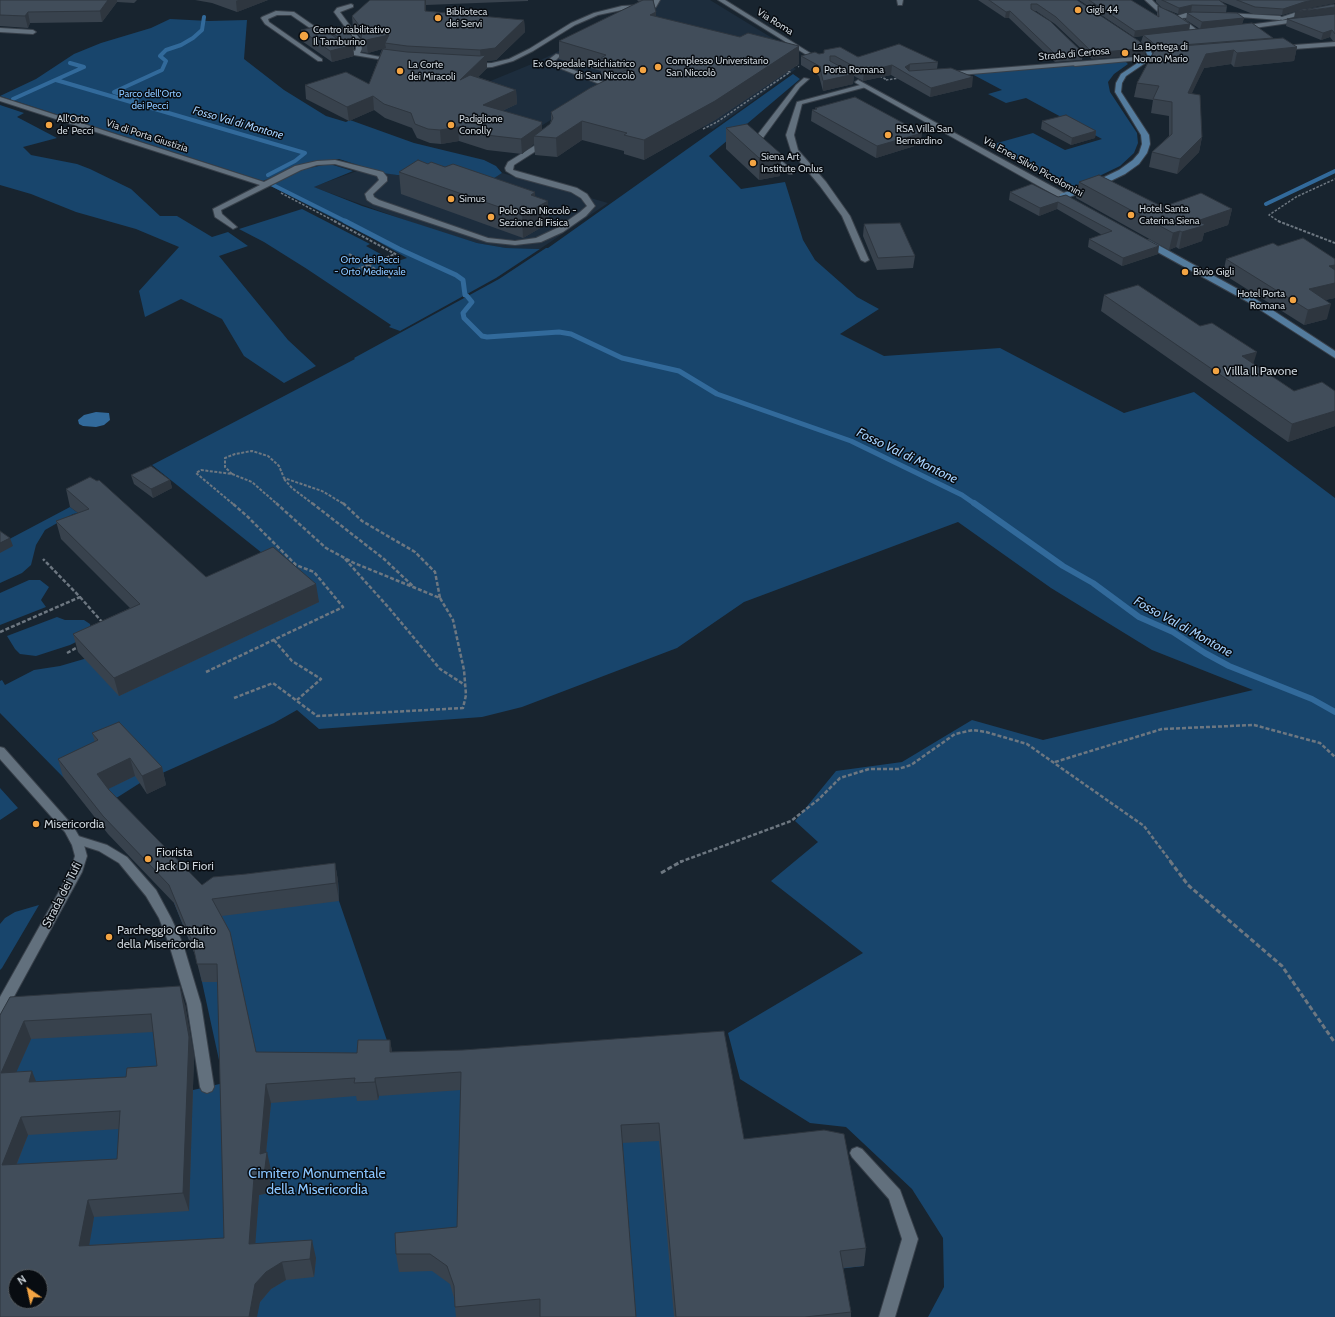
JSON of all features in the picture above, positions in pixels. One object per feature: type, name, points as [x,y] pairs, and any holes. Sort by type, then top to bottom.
[{"type":"main road","points":[[1063,196],[1093,186],[1118,174],[1136,162],[1143,153],[1146,144],[1145,135],[1119,96],[1118,88],[1123,75],[1151,58],[1148,51],[1128,37]]},
{"type":"main road","name":"Via Enea Silvio Piccolomini","points":[[1063,196],[1075,203]]},
{"type":"main road","points":[[1137,236],[1251,300],[1335,355]]},
{"type":"street","name":"Via Roma","points":[[721,0],[820,61]]},
{"type":"street","points":[[1148,0],[1159,10],[1177,18],[1198,33]]},
{"type":"street","points":[[636,16],[656,3]]},
{"type":"street","points":[[463,65],[488,65],[507,61],[531,50],[573,24],[601,12],[656,3]]},
{"type":"street","points":[[351,6],[339,9],[337,12],[359,42],[359,48],[356,54]]},
{"type":"street","points":[[1282,18],[1303,12],[1335,6]]},
{"type":"street","points":[[320,60],[267,23],[265,18],[276,14],[292,13],[330,39]]},
{"type":"street","points":[[1177,18],[1186,15],[1210,15]]},
{"type":"street","points":[[1218,15],[1282,18],[1290,21]]},
{"type":"street","points":[[1237,28],[1312,19]]},
{"type":"street","points":[[0,30],[33,32]]},
{"type":"street","points":[[1190,34],[1206,32]]},
{"type":"street","points":[[1134,41],[1143,40]]},
{"type":"street","points":[[337,43],[356,54],[402,62]]},
{"type":"street","points":[[1276,48],[1335,44]]},
{"type":"street","points":[[562,53],[550,62],[607,86],[607,89],[596,96]]},
{"type":"street","name":"Strada di Certosa","points":[[941,75],[1075,64],[1086,60],[1171,56]]},
{"type":"street","points":[[790,172],[757,145],[756,142],[757,138],[798,86],[806,79]]},
{"type":"street","name":"Via Enea Silvio Piccolomini","points":[[865,260],[846,216],[823,184],[795,151],[790,135],[799,103],[857,82],[1063,196]]},
{"type":"street","name":"Via di Porta Giustizia","points":[[0,99],[264,184]]},
{"type":"street","points":[[233,227],[218,215],[217,209],[261,188],[264,184],[295,169],[317,163],[339,162],[380,174],[383,177],[383,181],[369,194],[370,198],[376,202],[487,240],[515,242],[538,240],[560,230],[584,214],[591,206],[588,199],[574,190],[519,175],[510,171],[509,168],[511,164],[547,140],[548,136],[546,132]]},
{"type":"street","name":"Strada dei Tufi","points":[[0,751],[64,824],[75,839],[81,853],[79,866],[0,1009]]},
{"type":"street","points":[[75,839],[103,848],[123,860],[151,893],[165,918],[176,944],[194,1004],[207,1087]]},
{"type":"street","points":[[858,1153],[895,1195],[910,1239],[887,1317]]},
{"type":"path","points":[[703,129],[717,122],[790,72],[783,69]]},
{"type":"path","points":[[875,73],[887,80],[902,78]]},
{"type":"path","points":[[1335,179],[1296,197],[1269,215],[1282,224],[1335,243]]},
{"type":"path","points":[[264,184],[399,256]]},
{"type":"path","points":[[349,254],[391,278]]},
{"type":"path","points":[[353,271],[395,254]]},
{"type":"path","points":[[232,474],[225,467],[225,458],[235,454],[252,451],[268,456],[279,466],[284,478],[292,488],[388,562],[417,590]]},
{"type":"path","points":[[206,672],[343,607],[314,572],[296,565],[248,517],[196,473],[201,470],[232,474],[252,482],[326,548],[342,557],[417,590],[440,598]]},
{"type":"path","points":[[234,698],[273,683],[317,716],[463,708],[466,695],[464,670],[453,620],[440,598],[435,572],[415,552],[362,522],[343,504],[322,491],[284,478]]},
{"type":"path","points":[[342,557],[440,668],[465,686]]},
{"type":"path","points":[[43,560],[80,597],[106,627]]},
{"type":"path","points":[[0,632],[80,597]]},
{"type":"path","points":[[274,640],[292,661],[321,679],[297,700]]},
{"type":"path","points":[[67,653],[79,646]]},
{"type":"path","points":[[1054,762],[1162,729],[1254,725],[1320,743],[1335,757]]},
{"type":"path","points":[[661,873],[683,861],[791,821],[819,799],[840,778],[869,769],[898,770],[911,765],[955,734],[973,730],[1013,739],[1027,744],[1144,826],[1188,885],[1282,966],[1335,1043]]},
{"type":"shaded area","name":"Complesso Universitario San Niccolò","points":[[649,0],[710,0],[795,52],[787,64],[796,69],[713,129],[606,98],[586,98],[541,126],[438,95],[476,87],[539,61],[634,13]]},
{"type":"shaded area","name":"Polo San Niccolò - Sezione di Fisica","points":[[365,168],[397,175],[462,178],[482,185],[502,173],[608,203],[540,249],[506,248],[477,243],[427,228],[313,187]]},
{"type":"shaded area","points":[[96,412],[109,413],[110,420],[104,425],[96,427],[83,426],[79,424],[78,420],[84,415]]},
{"type":"green space","name":"Parco dell'Orto dei Pecci","points":[[170,19],[209,21],[247,20],[244,59],[284,90],[326,116],[346,122],[350,120],[414,143],[484,160],[496,166],[502,173],[482,186],[462,178],[383,173],[339,159],[302,164],[263,181],[0,96],[36,79],[74,54],[101,43],[151,28]]},
{"type":"green space","points":[[1125,61],[1128,64],[1114,74],[1108,82],[1110,92],[1137,133],[1138,143],[1134,153],[1120,166],[1087,182],[1067,188],[990,145],[1033,133],[1065,150],[1102,139],[1026,98],[1006,103],[988,94],[1002,90],[972,74]]},
{"type":"green space","points":[[793,74],[800,79],[709,156],[741,189],[785,182],[803,240],[815,260],[857,297],[879,309],[840,334],[884,356],[1000,348],[1124,413],[1194,392],[1335,498],[1335,1317],[928,1317],[944,1287],[943,1238],[912,1189],[846,1127],[810,1123],[740,1079],[728,1033],[863,953],[771,881],[818,842],[795,821],[836,771],[902,762],[972,720],[1043,740],[1253,690],[1152,650],[1051,588],[958,522],[744,602],[677,648],[522,707],[482,717],[319,729],[297,710],[274,723],[140,783],[110,802],[82,768],[63,777],[0,713],[0,681],[2,680],[5,685],[34,670],[60,666],[84,659],[262,553],[152,465],[355,359],[354,358],[499,279],[548,248]]},
{"type":"green space","points":[[0,105],[24,113],[17,117],[57,138],[23,147],[31,155],[77,164],[90,169],[131,189],[160,216],[177,216],[212,237],[228,232],[248,246],[219,256],[288,340],[316,366],[284,383],[244,356],[222,319],[181,299],[145,317],[139,291],[179,247],[136,229],[76,212],[31,194],[0,185]]},
{"type":"green space","name":"Orto dei Pecci - Orto Medievale","points":[[323,165],[333,165],[353,171],[314,187],[362,206],[477,243],[506,248],[540,249],[496,278],[400,331],[389,327],[391,325],[307,269],[264,242],[239,229],[302,209],[370,244],[366,246],[395,262],[407,258],[372,238],[269,185],[301,170]]},
{"type":"green space","points":[[70,507],[78,513],[73,514],[45,530],[36,545],[31,565],[22,573],[0,583],[0,544]]},
{"type":"green space","points":[[29,580],[40,580],[49,587],[41,600],[46,607],[0,625],[0,593]]},
{"type":"green space","points":[[57,617],[65,620],[84,620],[90,624],[91,630],[82,639],[70,645],[36,656],[20,654],[7,636]]},
{"type":"green space","points":[[0,788],[18,808],[0,820]]},
{"type":"green space","name":"Cimitero Monumentale della Misericordia","points":[[338,881],[339,901],[393,1058],[744,1157],[842,1152],[864,1266],[838,1269],[847,1317],[0,1317],[4,1039],[182,1004],[193,1090],[224,1083],[197,959],[174,903]]},
{"type":"green space","points":[[39,905],[0,970],[0,924],[5,918],[15,912]]},
{"type":"building","points":[[0,0],[108,0],[100,11],[28,12],[25,16],[0,15]]},
{"type":"building","points":[[370,0],[425,0],[425,11],[524,20],[495,48],[480,50],[407,46],[385,43],[389,35],[361,40],[362,29],[352,16]]},
{"type":"building","points":[[643,0],[653,0],[656,12],[650,15],[740,37],[748,33],[799,46],[715,101],[644,140],[624,135],[627,133],[582,121],[556,138],[534,136],[550,124],[553,118],[551,112],[590,88],[632,67],[601,58],[606,55],[559,41]]},
{"type":"building","points":[[989,0],[1077,0],[1139,41],[1146,48],[1093,53],[1056,17],[1037,4],[1031,4],[1031,9],[1050,21],[1083,53],[1056,55],[1010,11],[1006,12]]},
{"type":"building","points":[[1089,0],[1131,0],[1159,17],[1158,6],[1175,14],[1190,24],[1135,31]]},
{"type":"building","points":[[1162,0],[1219,0],[1227,6],[1192,5],[1179,8]]},
{"type":"building","points":[[1237,0],[1314,0],[1283,9],[1255,7]]},
{"type":"building","points":[[1334,4],[1335,7],[1295,12]]},
{"type":"building","points":[[1187,13],[1237,13],[1244,18],[1202,22]]},
{"type":"building","points":[[1335,14],[1335,34],[1332,30],[1323,33],[1287,19]]},
{"type":"building","points":[[1252,23],[1273,38],[1156,47],[1143,35]]},
{"type":"building","points":[[319,26],[339,40],[353,45],[330,51],[301,30]]},
{"type":"building","points":[[345,27],[354,39],[353,45],[345,42],[329,31]]},
{"type":"building","points":[[1283,38],[1297,47],[1237,53],[1234,50],[1206,54],[1188,93],[1200,95],[1202,137],[1180,159],[1152,152],[1172,134],[1172,102],[1153,99],[1159,86],[1137,83],[1156,48]]},
{"type":"building","points":[[899,44],[938,62],[910,64],[905,67],[909,71],[951,68],[973,77],[931,88],[892,65],[864,72],[835,56],[830,56],[830,61],[854,74],[823,81],[821,67],[801,56],[815,52],[819,54],[824,53],[824,50],[840,47],[858,57]]},
{"type":"building","points":[[383,49],[407,52],[480,56],[486,55],[460,80],[470,75],[516,90],[483,105],[542,122],[541,125],[521,139],[486,135],[458,127],[440,130],[428,129],[415,124],[411,113],[384,104],[373,96],[347,107],[305,85],[346,72],[369,84]]},
{"type":"building","points":[[855,97],[922,133],[877,146],[812,110]]},
{"type":"building","points":[[1066,115],[1096,131],[1072,138],[1042,121]]},
{"type":"building","points":[[747,124],[781,154],[759,158],[726,128]]},
{"type":"building","points":[[418,160],[428,164],[431,162],[445,167],[453,164],[535,192],[531,195],[548,201],[522,215],[399,172]]},
{"type":"building","points":[[1099,175],[1163,207],[1201,193],[1232,209],[1197,221],[1206,225],[1173,233],[1079,182]]},
{"type":"building","points":[[1032,184],[1058,197],[1066,195],[1159,246],[1123,258],[1089,239],[1112,231],[1058,202],[1040,208],[1010,192]]},
{"type":"building","points":[[900,223],[915,256],[878,258],[864,224]]},
{"type":"building","points":[[1303,238],[1335,259],[1335,265],[1329,266],[1335,270],[1335,283],[1309,289],[1331,304],[1308,310],[1226,259],[1273,243],[1278,246]]},
{"type":"building","points":[[1138,285],[1200,326],[1212,323],[1257,352],[1242,356],[1294,391],[1322,382],[1335,391],[1335,411],[1292,424],[1104,295]]},
{"type":"building","points":[[151,466],[170,480],[151,489],[131,475]]},
{"type":"building","points":[[90,477],[97,481],[99,480],[206,577],[273,547],[316,584],[114,678],[73,634],[140,604],[56,521],[89,509],[66,489]]},
{"type":"building","points":[[0,531],[10,538],[0,543]]},
{"type":"building","points":[[119,722],[162,767],[142,776],[130,758],[97,774],[109,790],[202,885],[213,877],[335,863],[336,883],[212,899],[230,932],[256,1052],[357,1053],[358,1040],[390,1040],[390,1052],[463,1050],[724,1031],[744,1139],[824,1130],[844,1134],[866,1248],[840,1251],[851,1312],[805,1317],[676,1317],[659,1123],[621,1125],[636,1317],[540,1317],[540,1299],[455,1307],[454,1286],[447,1266],[430,1254],[396,1254],[395,1233],[457,1227],[461,1072],[375,1078],[375,1082],[354,1083],[355,1078],[266,1084],[260,1154],[267,1152],[264,1175],[254,1177],[249,1244],[312,1240],[310,1259],[282,1262],[266,1272],[255,1284],[249,1317],[0,1317],[0,1015],[10,997],[180,986],[189,1037],[183,1193],[88,1200],[79,1246],[224,1238],[217,964],[197,964],[192,941],[169,885],[103,816],[58,759],[98,740],[92,733]],"holes":[[[151,1014],[157,1066],[127,1068],[126,1077],[29,1082],[32,1071],[1,1073],[24,1021]],[[120,1111],[117,1159],[2,1165],[21,1117]]]},
{"type":"waterway","points":[[131,102],[137,99],[114,92],[162,70],[166,61],[160,56],[166,50],[181,45],[193,38],[202,30],[204,17]]},
{"type":"waterway","name":"Fosso Val di Montone","points":[[13,99],[84,67],[70,63]]},
{"type":"waterway","name":"Fosso Val di Montone","points":[[56,80],[131,102]]},
{"type":"waterway","name":"Fosso Val di Montone","points":[[131,102],[305,153],[295,161],[268,175]]},
{"type":"waterway","points":[[1266,204],[1335,171]]},
{"type":"waterway","name":"Fosso Val di Montone","points":[[271,184],[345,221]]},
{"type":"waterway","name":"Fosso Val di Montone","points":[[345,221],[399,249],[456,275],[463,280],[465,295]]},
{"type":"waterway","name":"Fosso Val di Montone","points":[[467,296],[472,302],[463,313],[464,318],[482,336],[487,337],[559,332],[571,334],[622,358],[679,371],[717,394],[851,441],[962,495],[975,504]]},
{"type":"waterway","name":"Fosso Val di Montone","points":[[974,503],[1063,566],[1093,583],[1139,617],[1173,632],[1205,653],[1229,666],[1312,699],[1335,712]]},
{"type":"place","name":"Gigli 44","points":[[1078,10]]},
{"type":"place","name":"Biblioteca dei Servi","points":[[438,18]]},
{"type":"place","name":"Centro riabilitativo Il Tamburino","points":[[304,36]]},
{"type":"place","name":"La Bottega di Nonno Mario","points":[[1125,53]]},
{"type":"place","name":"Complesso Universitario San Niccolò","points":[[658,67]]},
{"type":"place","name":"Ex Ospedale Psichiatrico di San Niccolò","points":[[643,70]]},
{"type":"place","name":"Porta Romana","points":[[816,70]]},
{"type":"place","name":"La Corte dei Miracoli","points":[[400,71]]},
{"type":"place","name":"All’Orto de' Pecci","points":[[49,125]]},
{"type":"place","name":"Padiglione Conolly","points":[[451,125]]},
{"type":"place","name":"RSA Villa San Bernardino","points":[[888,135]]},
{"type":"place","name":"Siena Art Institute Onlus","points":[[753,163]]},
{"type":"place","name":"Simus","points":[[451,199]]},
{"type":"place","name":"Hotel Santa Caterina Siena","points":[[1131,215]]},
{"type":"place","name":"Polo San Niccolò - Sezione di Fisica","points":[[491,217]]},
{"type":"place","name":"Bivio Gigli","points":[[1185,272]]},
{"type":"place","name":"Hotel Porta Romana","points":[[1293,300]]},
{"type":"place","name":"Villla Il Pavone","points":[[1216,371]]},
{"type":"place","name":"Misericordia","points":[[36,824]]},
{"type":"place","name":"Fiorista Jack Di Fiori","points":[[148,859]]},
{"type":"place","name":"Parcheggio Gratuito della Misericordia","points":[[109,937]]}]
